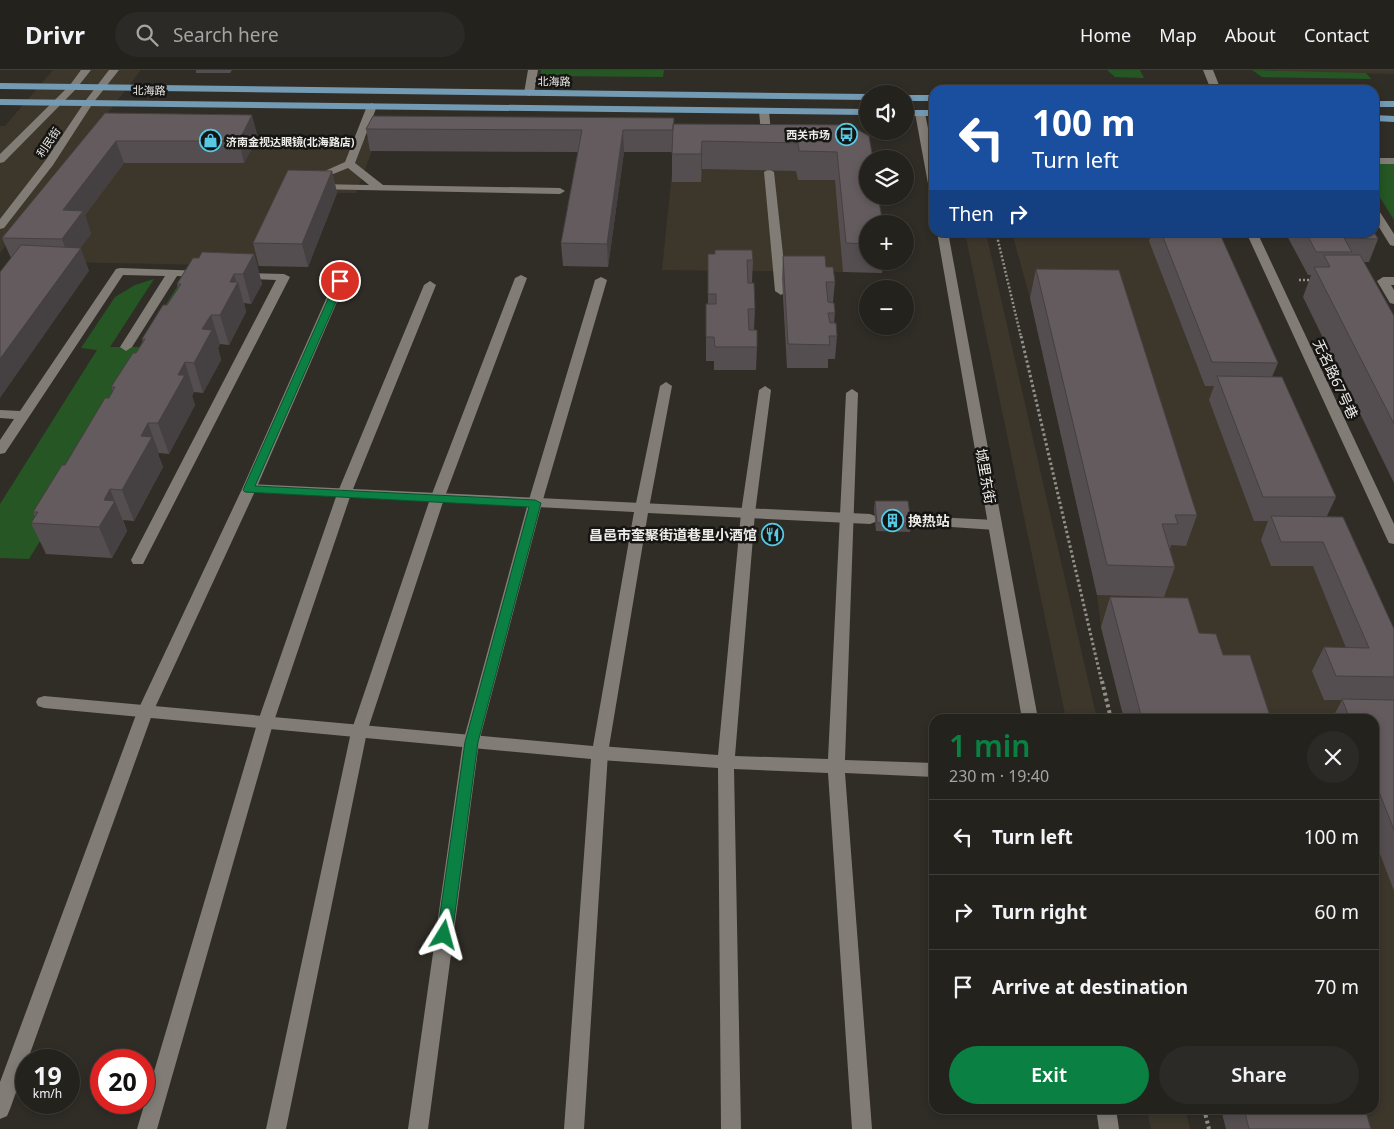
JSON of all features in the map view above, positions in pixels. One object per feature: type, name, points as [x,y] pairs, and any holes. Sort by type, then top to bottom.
[{"type":"main road","name":"北海路","points":[[0,86],[859,98]]},
{"type":"main road","points":[[914,98],[929,98]]},
{"type":"main road","name":"北海路","points":[[0,102],[859,112]]},
{"type":"main road","points":[[1379,104],[1394,104]]},
{"type":"main road","points":[[914,113],[929,113]]},
{"type":"main road","points":[[1379,118],[1394,119]]},
{"type":"street","name":"利民街","points":[[0,160],[73,87],[86,70]]},
{"type":"street","name":"利民街","points":[[0,226],[49,163],[89,102],[114,70]]},
{"type":"street","points":[[529,93],[533,70]]},
{"type":"street","points":[[1208,70],[1214,85]]},
{"type":"street","points":[[372,106],[349,164],[300,186],[560,191]]},
{"type":"street","points":[[764,111],[767,148]]},
{"type":"street","points":[[920,113],[929,162]]},
{"type":"street","points":[[1379,161],[1394,161]]},
{"type":"street","points":[[349,164],[380,188]]},
{"type":"street","points":[[769,172],[781,291]]},
{"type":"street","points":[[1379,219],[1394,243]]},
{"type":"street","name":"城里东街","points":[[943,237],[1029,714]]},
{"type":"street","name":"无名路67号巷","points":[[1253,237],[1394,539]]},
{"type":"street","points":[[0,450],[120,272],[284,277],[138,560]]},
{"type":"street","points":[[126,347],[173,273]]},
{"type":"street","points":[[276,1129],[359,732],[437,499],[521,278]]},
{"type":"street","points":[[418,1129],[471,742],[535,503],[601,280]]},
{"type":"street","points":[[0,1109],[145,712],[249,490],[340,281]]},
{"type":"street","points":[[1394,281],[1383,281],[1394,300]]},
{"type":"street","points":[[147,1129],[265,724],[344,494],[430,286]]},
{"type":"street","points":[[574,1129],[600,753],[642,508],[666,386]]},
{"type":"street","points":[[731,1129],[726,762],[748,513],[765,390]]},
{"type":"street","points":[[852,393],[836,766],[862,1129]]},
{"type":"street","points":[[0,414],[24,415]]},
{"type":"street","points":[[249,490],[870,519]]},
{"type":"street","points":[[913,521],[995,525]]},
{"type":"street","points":[[44,702],[265,724],[600,753],[726,762],[929,770]]},
{"type":"street","points":[[1107,1114],[1110,1129]]},
{"type":"path","points":[[997,237],[1110,714]]},
{"type":"path","points":[[1273,280],[1319,280]]},
{"type":"path","points":[[1205,1114],[1209,1129]]},
{"type":"shaded area","points":[[53,70],[141,70],[0,253],[0,126],[5,126]]},
{"type":"shaded area","points":[[1277,70],[1394,70],[1394,74],[1277,72]]},
{"type":"shaded area","points":[[112,135],[377,138],[356,193],[293,193],[259,266],[12,261]]},
{"type":"shaded area","points":[[674,152],[859,169],[859,205],[868,205],[868,215],[859,215],[859,265],[843,272],[662,270]]},
{"type":"shaded area","points":[[966,237],[987,237],[1096,714],[1065,714]]},
{"type":"shaded area","points":[[1013,237],[1205,237],[1394,681],[1394,1129],[1226,1129],[1222,1114],[1379,1114],[1379,714],[1123,714],[1101,628],[1097,595],[1030,298]]},
{"type":"shaded area","points":[[1148,1114],[1186,1114],[1190,1129],[1151,1129]]},
{"type":"green space","points":[[541,70],[664,70],[663,77],[540,76]]},
{"type":"green space","points":[[1107,70],[1140,70],[1144,78],[1115,77]]},
{"type":"green space","points":[[1252,70],[1366,73],[1371,79],[1262,77]]},
{"type":"green space","points":[[1379,164],[1394,164],[1394,220],[1379,196]]},
{"type":"green space","points":[[154,279],[110,347],[139,347],[182,279],[200,280],[29,559],[0,558],[0,504],[97,350],[81,348],[115,297],[135,285]]},
{"type":"building","points":[[105,113],[252,115],[239,141],[116,141],[63,210],[83,211],[62,239],[2,238]]},
{"type":"building","points":[[373,116],[674,118],[673,130],[623,130],[607,244],[561,243],[582,130],[366,129]]},
{"type":"building","points":[[673,124],[849,125],[859,130],[859,140],[870,140],[871,150],[859,150],[859,205],[880,205],[881,215],[859,215],[859,244],[846,243],[837,152],[799,151],[798,143],[702,141],[701,154],[672,154]]},
{"type":"building","points":[[288,170],[332,171],[302,244],[253,243]]},
{"type":"building","points":[[1163,237],[1221,237],[1278,363],[1212,362]]},
{"type":"building","points":[[1308,237],[1377,237],[1378,239],[1344,238],[1352,252],[1316,252]]},
{"type":"building","points":[[21,245],[81,248],[0,359],[0,272]]},
{"type":"building","points":[[715,250],[752,250],[753,260],[747,260],[748,283],[754,283],[755,309],[748,309],[749,330],[757,330],[757,347],[715,347],[714,337],[706,337],[706,304],[716,304],[716,294],[708,294],[708,254],[715,254]]},
{"type":"building","points":[[202,252],[254,254],[243,274],[234,274],[230,282],[238,282],[220,315],[211,315],[202,329],[212,330],[194,363],[185,362],[178,375],[185,375],[158,423],[148,423],[141,436],[152,437],[122,490],[110,489],[104,500],[115,501],[99,527],[31,523],[38,512],[33,512],[62,465],[65,465],[105,398],[109,398],[115,387],[111,387],[133,353],[136,353],[145,339],[142,339],[163,305],[167,305],[181,284],[177,284],[193,258],[199,258]]},
{"type":"building","points":[[1324,255],[1360,255],[1394,316],[1394,424],[1314,267],[1330,267]]},
{"type":"building","points":[[783,256],[825,256],[826,267],[833,267],[835,282],[826,282],[828,302],[834,303],[835,313],[828,313],[830,323],[836,323],[837,336],[829,336],[830,345],[788,344]]},
{"type":"building","points":[[1036,269],[1119,270],[1197,515],[1175,515],[1178,524],[1162,524],[1175,567],[1107,565]]},
{"type":"building","points":[[1217,376],[1282,377],[1336,497],[1263,497]]},
{"type":"building","points":[[875,501],[908,501],[911,523],[877,523]]},
{"type":"building","points":[[1271,516],[1343,517],[1394,629],[1394,677],[1336,676],[1324,647],[1369,648],[1323,542],[1281,542]]},
{"type":"building","points":[[1110,597],[1188,598],[1199,633],[1216,634],[1223,655],[1250,655],[1269,714],[1141,714]]},
{"type":"building","points":[[1342,699],[1394,700],[1394,830],[1379,792],[1379,714],[1348,714]]},
{"type":"building","points":[[1245,1114],[1366,1114],[1371,1129],[1249,1129]]},
{"type":"place","name":"西关市场","points":[[846,134]]},
{"type":"place","name":"济南金视达眼镜(北海路店)","points":[[210,141]]},
{"type":"place","name":"换热站","points":[[892,520]]},
{"type":"place","name":"昌邑市奎聚街道巷里小酒馆","points":[[773,534]]},
{"type":"route","points":[[340,281],[249,490],[535,503],[471,742],[444,935]]}]
